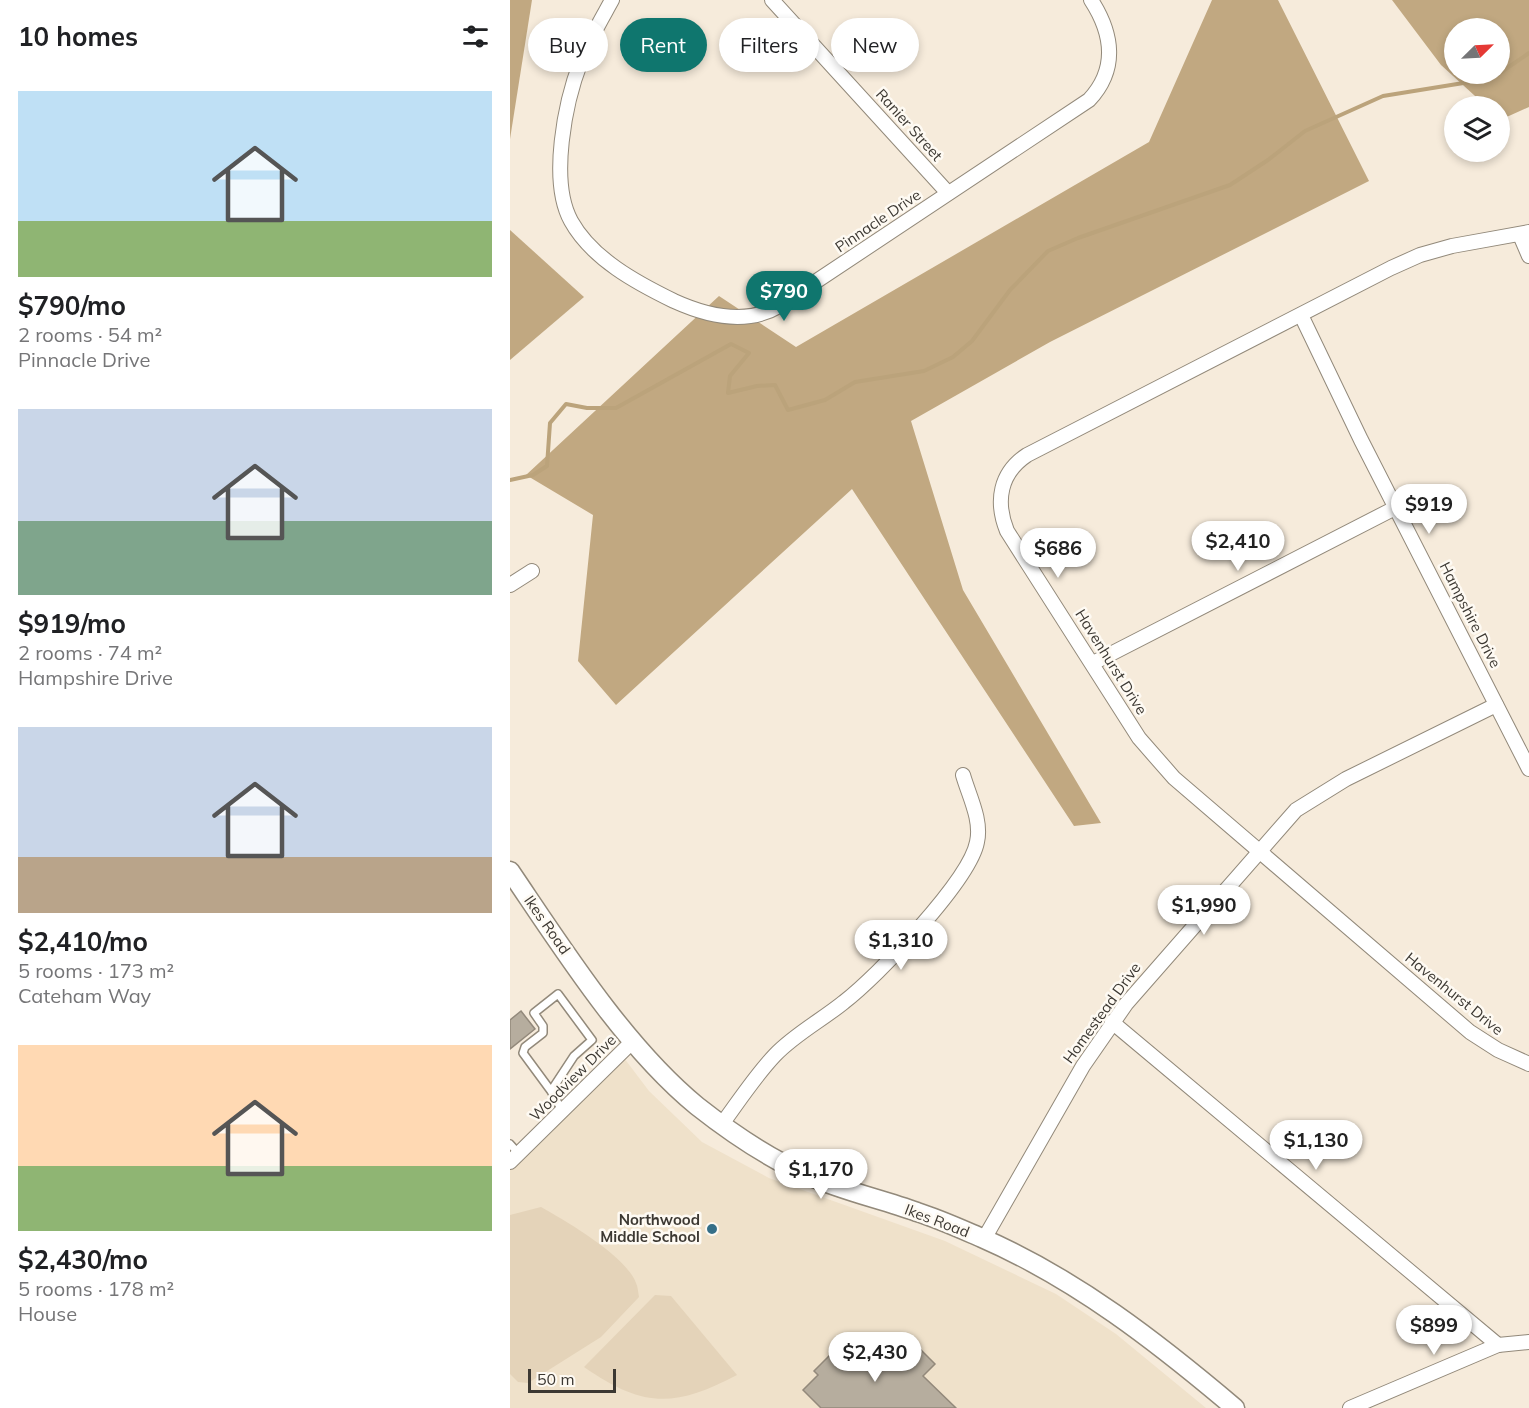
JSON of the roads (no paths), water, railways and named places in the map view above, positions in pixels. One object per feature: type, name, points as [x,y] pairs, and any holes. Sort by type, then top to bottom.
[{"type":"street","name":"Pinnacle Drive","points":[[612,0],[581,60],[573,83],[562,151],[561,188],[569,217],[585,240],[627,276],[649,289],[700,310],[739,317],[763,314],[779,306],[1089,100],[1100,88],[1106,75],[1110,44],[1106,27],[1091,0]]},
{"type":"street","name":"Ranier Street","points":[[772,0],[948,194]]},
{"type":"street","points":[[1524,233],[1529,256]]},
{"type":"street","name":"Havenhurst Drive","points":[[1524,233],[1452,246],[1420,255],[1027,455],[1012,468],[1005,480],[1000,499],[1000,513],[1007,531],[1139,738],[1155,759],[1174,778],[1470,1032],[1498,1050],[1529,1064]]},
{"type":"street","name":"Hampshire Drive","points":[[1300,315],[1529,769]]},
{"type":"street","points":[[1093,663],[1396,507]]},
{"type":"street","points":[[510,585],[532,571]]},
{"type":"street","name":"Homestead Drive","points":[[984,1239],[1083,1066],[1113,1022],[1149,974],[1296,810],[1346,779],[1496,705]]},
{"type":"street","points":[[722,1124],[775,1054],[845,1002],[878,972],[945,896],[967,866],[974,853],[978,830],[963,775]]},
{"type":"street","name":"Ikes Road","points":[[510,870],[575,964],[648,1061],[667,1080],[722,1124],[767,1155],[807,1175],[918,1212],[984,1239],[1083,1292],[1170,1352],[1235,1408]]},
{"type":"street","points":[[1113,1022],[1498,1345]]},
{"type":"street","name":"Woodview Drive","points":[[513,1153],[563,1112],[633,1041]]},
{"type":"street","points":[[1350,1408],[1498,1345],[1529,1342]]},
{"type":"lane","points":[[551,1091],[574,1056],[592,1040],[558,994],[534,1013],[543,1026],[543,1033],[525,1047],[524,1053],[563,1112]]},
{"type":"waterway","points":[[1510,66],[1529,53]]},
{"type":"waterway","points":[[510,480],[533,475],[547,466],[550,423],[566,404],[587,408],[616,408],[731,344],[749,353],[730,376],[728,393],[757,386],[775,385],[788,410],[825,400],[855,382],[924,371],[953,357],[972,341],[1010,290],[1048,251],[1078,238],[1230,185],[1268,160],[1305,131],[1383,96],[1457,84]]},
{"type":"place","name":"Northwood Middle School","points":[[712,1229]]}]
